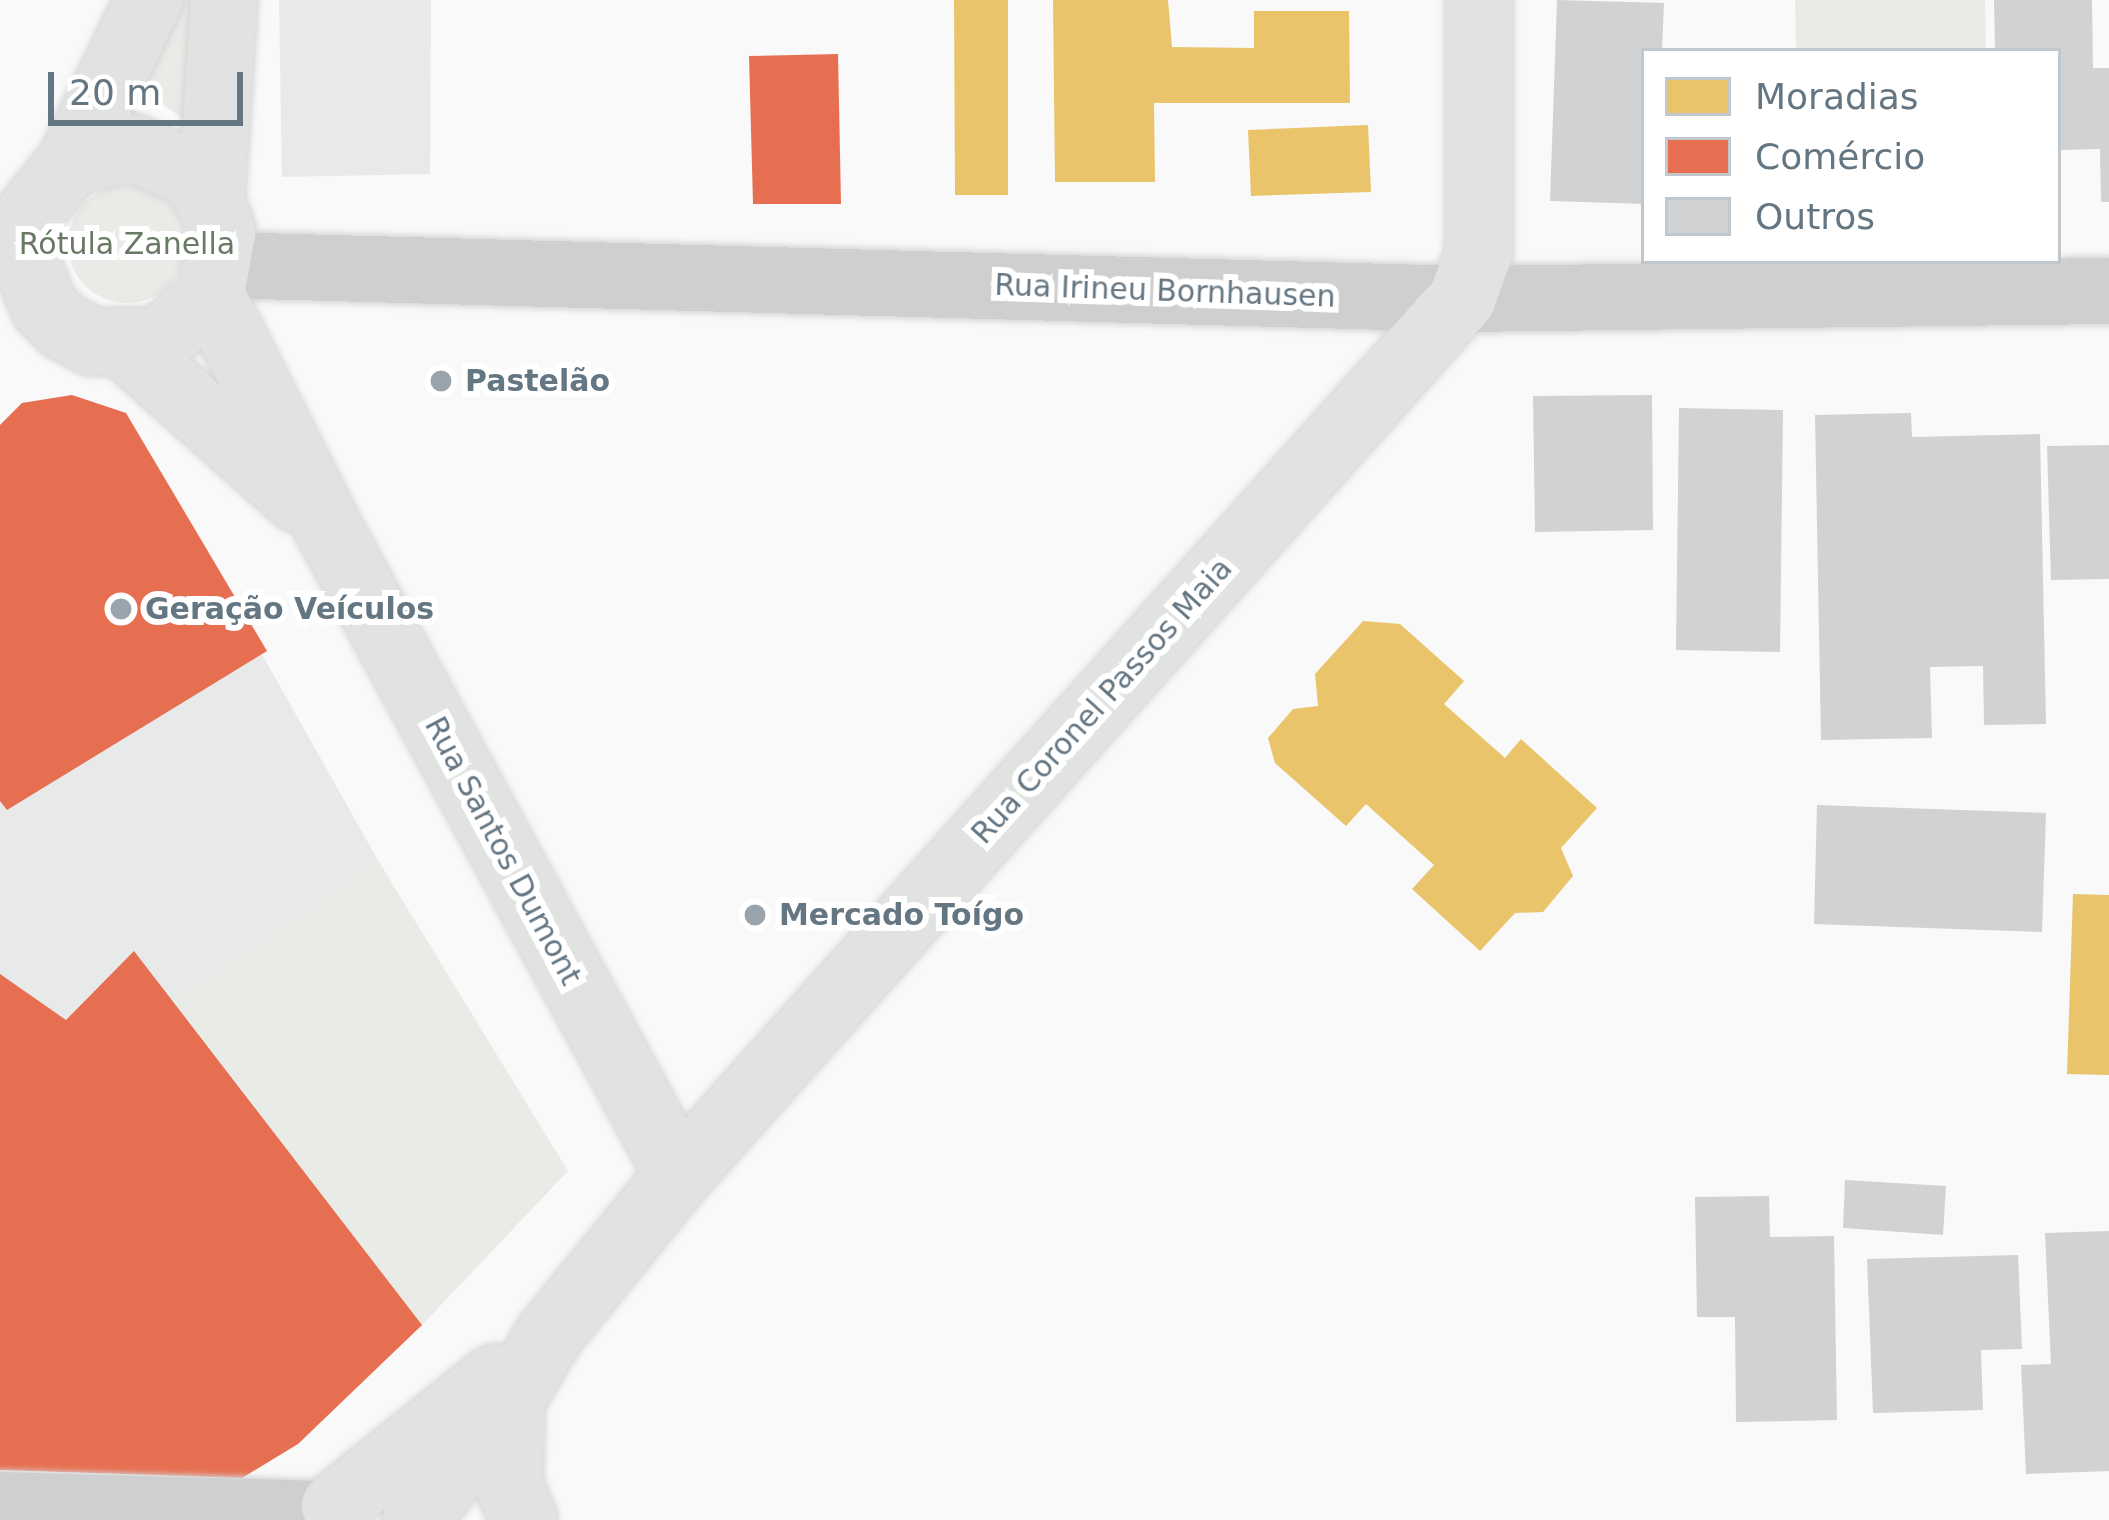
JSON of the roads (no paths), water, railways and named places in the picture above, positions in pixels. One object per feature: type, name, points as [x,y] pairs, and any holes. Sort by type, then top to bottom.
[{"type":"main road","points":[[149,0],[70,162],[46,184],[12,263],[38,296],[32,331],[127,347],[160,341],[217,280],[212,201],[224,0]]},
{"type":"main road","name":"Rua Coronel Passos Maia","points":[[416,1520],[511,1400],[549,1335],[679,1175],[1462,299],[1478,252],[1479,0]]},
{"type":"main road","points":[[70,162],[133,148],[192,175],[212,201]]},
{"type":"main road","name":"Rua Santos Dumont","points":[[217,280],[327,526],[679,1175]]},
{"type":"main road","points":[[127,347],[327,526]]},
{"type":"main road","name":"Rua Coronel Passos Maia","points":[[337,1515],[549,1335]]},
{"type":"main road","points":[[511,1400],[509,1485],[524,1520]]},
{"type":"street","name":"Rua Irineu Bornhausen","points":[[217,280],[1462,299],[2109,291]]},
{"type":"street","points":[[0,1505],[337,1515]]},
{"type":"place","name":"Pastelão","points":[[441,381]]},
{"type":"place","name":"Geração Veículos","points":[[121,609]]},
{"type":"place","name":"Mercado Toígo","points":[[755,915]]},
{"type":"park label","name":"Rótula Zanella","points":[[127,244]]}]
